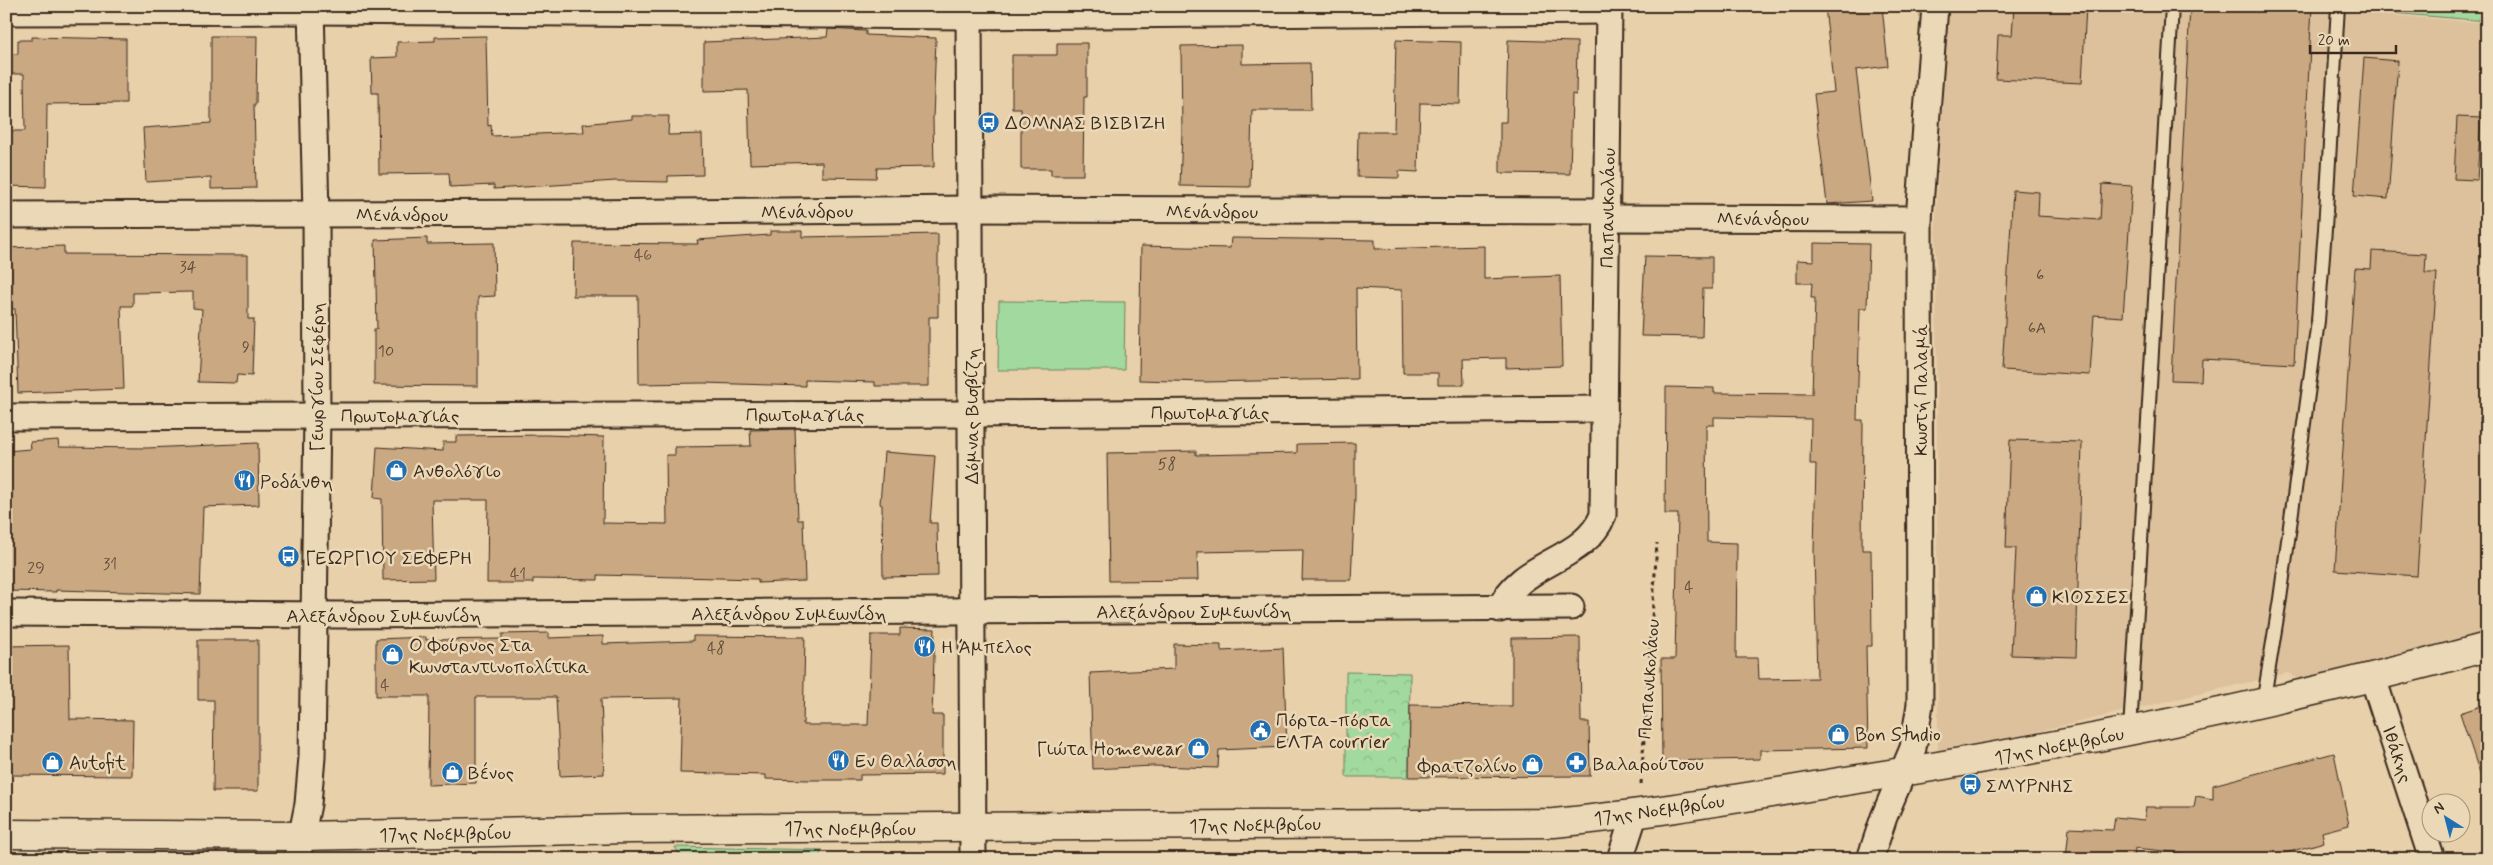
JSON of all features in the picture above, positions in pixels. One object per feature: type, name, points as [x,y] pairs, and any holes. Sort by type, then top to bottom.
[{"type":"street","name":"Κωστή Παλαμά","points":[[1870,859],[1884,817],[1913,748],[1920,704],[1919,219],[1935,6]]},
{"type":"street","points":[[6,12],[311,9],[969,11],[1609,9]]},
{"type":"street","name":"Γεωργίου Σεφέρη","points":[[299,847],[308,804],[312,757],[317,415],[316,214],[311,9]]},
{"type":"street","name":"Παπανικολάου","points":[[1500,608],[1509,590],[1519,581],[1584,541],[1599,524],[1603,508],[1609,9]]},
{"type":"street","name":"Δόμνας Βισβίζη","points":[[969,11],[973,859]]},
{"type":"street","name":"Μενάνδρου","points":[[6,214],[316,214],[970,209],[1919,219]]},
{"type":"street","name":"Πρωτομαγιάς","points":[[6,416],[971,414],[1604,409]]},
{"type":"street","name":"Αλεξάνδρου Συμεωνίδη","points":[[6,613],[314,615],[972,613],[1571,607]]},
{"type":"street","name":"17ης Νοεμβρίου","points":[[6,834],[299,847],[619,829],[1527,824],[1590,820],[1904,772],[2130,731],[2263,704],[2374,678],[2487,647]]},
{"type":"street","name":"Ιθάκης","points":[[2374,678],[2432,859]]},
{"type":"street","points":[[1620,859],[1634,813]]},
{"type":"lane","points":[[2130,731],[2172,6]]},
{"type":"lane","points":[[2263,704],[2280,599],[2318,320],[2338,6]]},
{"type":"path","name":"Παπανικολάου","points":[[1634,813],[1641,794],[1657,543]]},
{"type":"shaded area","points":[[1948,6],[2349,6],[2349,12],[2487,23],[2487,637],[2304,683],[2288,673],[1938,755],[1936,213]]},
{"type":"green space","points":[[2355,6],[2487,6],[2487,21],[2355,10]]},
{"type":"green space","points":[[999,301],[1125,302],[1124,370],[998,370]]},
{"type":"green space","points":[[1346,672],[1410,673],[1409,777],[1346,777]]},
{"type":"green space","points":[[675,847],[823,850],[817,859],[682,859]]},
{"type":"building","points":[[1825,6],[1882,6],[1888,66],[1856,70],[1872,201],[1827,204],[1814,94],[1834,92]]},
{"type":"building","points":[[2014,6],[2086,6],[2082,83],[1996,79],[1998,35],[2012,35]]},
{"type":"building","points":[[2190,6],[2312,6],[2294,364],[2202,359],[2201,381],[2171,380]]},
{"type":"building","points":[[828,29],[866,31],[866,35],[936,38],[933,119],[934,167],[877,168],[876,178],[822,177],[822,162],[750,164],[748,90],[704,91],[704,42],[827,37]]},
{"type":"building","points":[[211,36],[257,36],[256,104],[254,104],[256,188],[211,189],[211,178],[146,182],[143,128],[211,123]]},
{"type":"building","points":[[486,36],[488,126],[491,125],[492,136],[584,132],[583,124],[632,119],[632,116],[669,116],[668,135],[702,134],[703,175],[668,176],[668,182],[616,181],[494,189],[494,185],[450,187],[449,173],[379,174],[378,93],[372,93],[371,58],[397,57],[397,42],[435,41],[435,37]]},
{"type":"building","points":[[32,37],[126,39],[126,103],[47,104],[46,187],[6,186],[6,134],[9,135],[9,131],[25,131],[24,74],[6,74],[6,55],[18,54],[18,40],[32,40]]},
{"type":"building","points":[[1396,40],[1461,42],[1460,104],[1420,103],[1418,172],[1399,171],[1399,178],[1357,177],[1358,132],[1394,132]]},
{"type":"building","points":[[1508,40],[1577,42],[1576,95],[1572,94],[1570,174],[1500,173],[1500,122],[1506,122]]},
{"type":"building","points":[[1057,43],[1087,43],[1087,97],[1084,97],[1083,175],[1051,175],[1051,169],[1021,169],[1021,108],[1012,108],[1012,55],[1057,55]]},
{"type":"building","points":[[1242,45],[1242,64],[1310,63],[1311,110],[1252,110],[1250,187],[1180,186],[1182,132],[1181,46]]},
{"type":"building","points":[[2364,58],[2398,61],[2388,199],[2354,196]]},
{"type":"building","points":[[2457,117],[2481,118],[2477,180],[2454,179]]},
{"type":"building","points":[[2102,184],[2132,186],[2123,317],[2094,315],[2090,375],[2002,370],[2013,190],[2039,192],[2038,216],[2100,220]]},
{"type":"building","points":[[770,231],[802,231],[802,237],[938,234],[938,317],[929,317],[929,386],[875,386],[875,382],[805,380],[805,386],[702,383],[639,384],[638,296],[573,296],[574,243],[698,244],[697,240],[770,235]]},
{"type":"building","points":[[427,238],[427,244],[494,243],[495,296],[478,297],[478,386],[374,385],[374,329],[377,329],[375,240]]},
{"type":"building","points":[[1231,238],[1375,240],[1375,249],[1484,246],[1484,279],[1560,276],[1562,366],[1506,368],[1506,358],[1463,359],[1464,385],[1438,385],[1438,373],[1403,373],[1402,290],[1356,288],[1357,379],[1205,382],[1139,380],[1141,246],[1230,248]]},
{"type":"building","points":[[1814,243],[1869,244],[1867,308],[1860,308],[1857,420],[1863,420],[1862,550],[1871,550],[1872,646],[1866,646],[1868,748],[1760,750],[1760,759],[1662,761],[1661,659],[1675,659],[1678,514],[1665,514],[1666,387],[1714,388],[1714,393],[1812,394],[1815,298],[1811,298],[1812,283],[1797,283],[1797,260],[1814,261]],"holes":[[[1714,417],[1811,419],[1810,464],[1816,464],[1814,551],[1817,678],[1759,679],[1758,658],[1736,658],[1737,543],[1707,542],[1706,425],[1714,425]]]},
{"type":"building","points":[[64,246],[64,254],[248,255],[248,319],[254,319],[252,376],[237,375],[236,383],[198,382],[202,309],[193,308],[193,292],[133,293],[133,306],[121,306],[124,389],[18,393],[15,309],[6,308],[6,248]]},
{"type":"building","points":[[2372,251],[2426,254],[2425,273],[2437,273],[2417,576],[2335,570],[2355,268],[2371,269]]},
{"type":"building","points":[[1645,256],[1712,257],[1712,289],[1703,289],[1702,337],[1641,336]]},
{"type":"building","points":[[795,429],[798,520],[803,520],[805,581],[758,583],[758,579],[598,575],[598,580],[533,579],[533,583],[487,583],[488,500],[432,500],[434,579],[383,580],[382,499],[374,498],[377,447],[443,451],[443,442],[456,442],[456,436],[546,435],[604,437],[603,523],[667,524],[666,455],[675,455],[675,447],[751,446],[750,430]]},
{"type":"building","points":[[58,440],[59,447],[147,448],[258,443],[259,505],[203,507],[200,594],[56,590],[56,592],[6,591],[6,451],[31,449],[30,442]]},
{"type":"building","points":[[2010,440],[2082,442],[2076,657],[2011,655],[2016,548],[2006,548]]},
{"type":"building","points":[[1355,443],[1355,498],[1351,580],[1302,580],[1303,550],[1197,552],[1198,580],[1109,581],[1107,453],[1196,451],[1196,455],[1297,453],[1297,444]]},
{"type":"building","points":[[884,452],[935,456],[930,523],[937,523],[938,576],[883,577],[882,505],[880,504]]},
{"type":"building","points":[[900,628],[935,629],[932,715],[943,715],[943,774],[860,775],[860,780],[809,780],[766,779],[766,775],[680,773],[682,698],[601,699],[604,774],[560,776],[556,697],[476,697],[476,783],[428,785],[429,696],[376,696],[376,639],[426,637],[426,640],[502,639],[502,634],[549,633],[549,638],[603,636],[603,644],[693,641],[693,636],[805,637],[803,725],[868,725],[871,635],[900,635]]},
{"type":"building","points":[[1580,637],[1581,722],[1589,722],[1590,776],[1409,777],[1410,705],[1512,706],[1512,638]]},
{"type":"building","points":[[198,640],[258,640],[258,791],[213,791],[214,700],[198,700]]},
{"type":"building","points":[[1174,644],[1221,645],[1221,651],[1283,648],[1287,747],[1219,750],[1218,768],[1153,766],[1093,769],[1090,673],[1174,669]]},
{"type":"building","points":[[69,645],[70,719],[133,720],[132,776],[6,775],[6,646]]},
{"type":"building","points":[[2487,704],[2487,779],[2482,780],[2460,713]]},
{"type":"building","points":[[2334,753],[2349,825],[2322,832],[2324,842],[2265,859],[2181,859],[2183,853],[2135,848],[2134,859],[2066,859],[2069,828],[2113,830],[2115,817],[2144,820],[2146,807],[2194,807],[2196,796],[2213,799],[2213,785]]},
{"type":"place","name":"ΔΟΜΝΑΣ ΒΙΣΒΙΖΗ","points":[[989,122]]},
{"type":"place","name":"Ανθολόγιο","points":[[397,470]]},
{"type":"place","name":"Ροδάνθη","points":[[244,481]]},
{"type":"place","name":"ΓΕΩΡΓΙΟΥ ΣΕΦΕΡΗ","points":[[289,557]]},
{"type":"place","name":"ΚΙΟΣΣΕΣ","points":[[2036,596]]},
{"type":"place","name":"Η Άμπελος","points":[[925,646]]},
{"type":"place","name":"Ο Φούρνος Στα Κωνσταντινοπολίτικα","points":[[393,655]]},
{"type":"place","name":"Πόρτα-πόρτα ΕΛΤΑ courrier","points":[[1260,730]]},
{"type":"place","name":"Bon Studio","points":[[1839,734]]},
{"type":"place","name":"Γιώτα Homewear","points":[[1199,748]]},
{"type":"place","name":"Εν Θαλάσση","points":[[839,760]]},
{"type":"place","name":"Autofit","points":[[53,762]]},
{"type":"place","name":"Βαλαρούτσου","points":[[1577,763]]},
{"type":"place","name":"Φρατζολίνο","points":[[1533,765]]},
{"type":"place","name":"Βένος","points":[[452,772]]},
{"type":"place","name":"ΣΜΥΡΝΗΣ","points":[[1970,785]]}]
